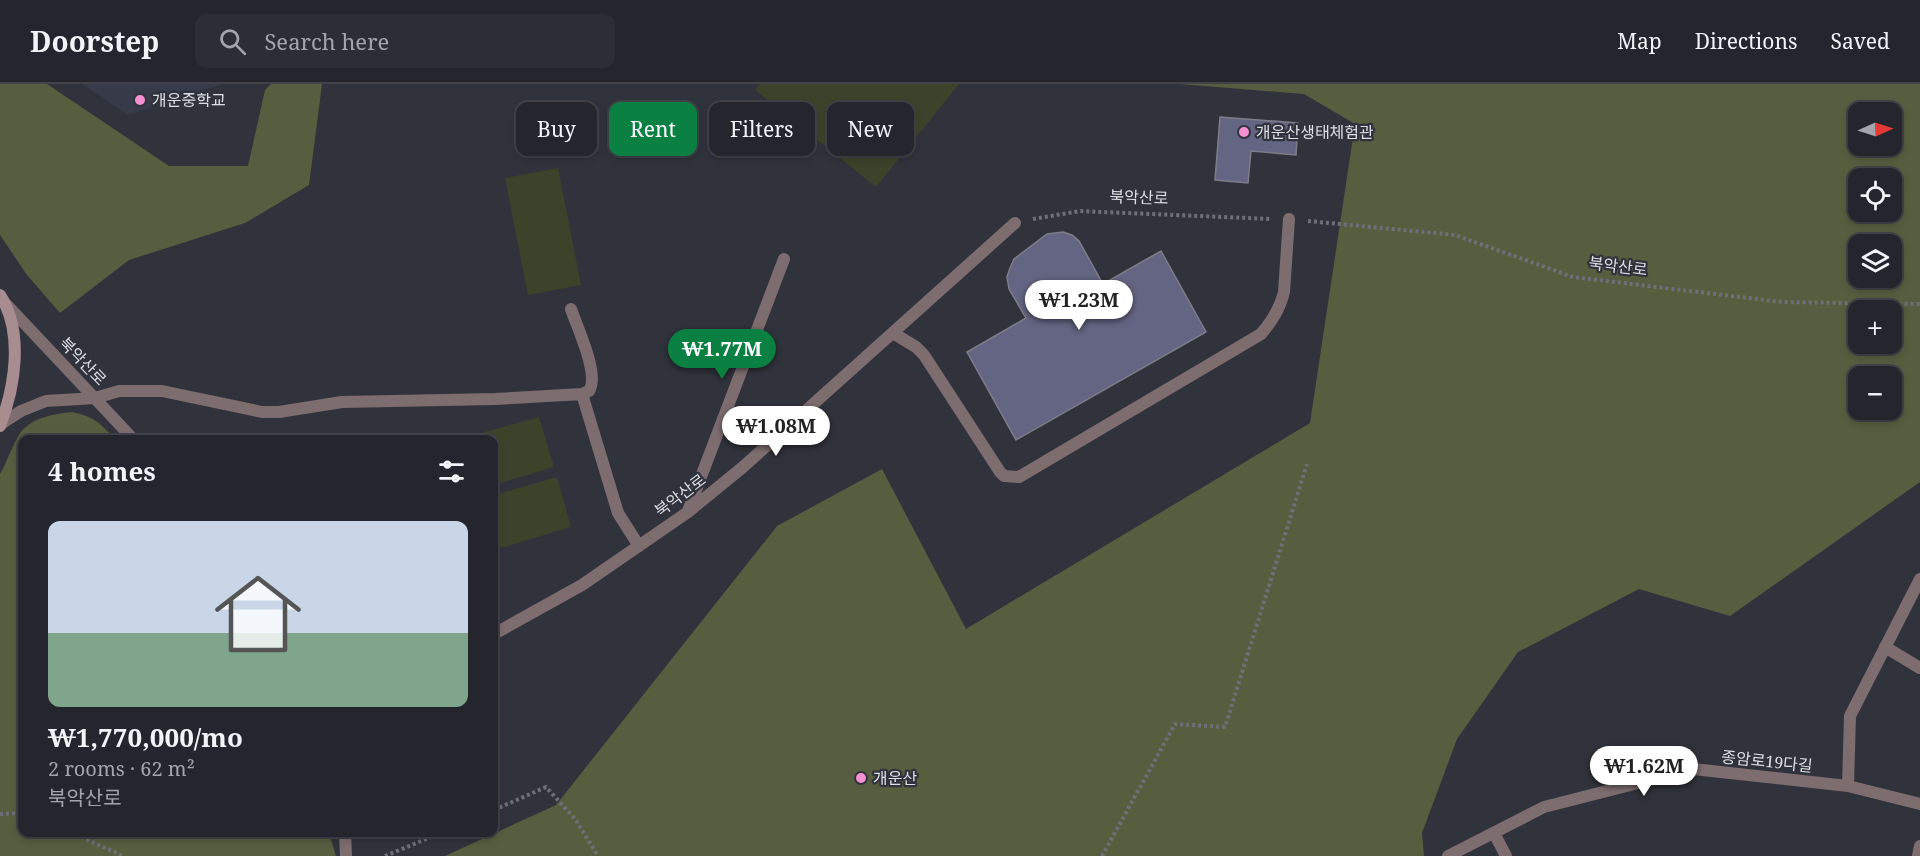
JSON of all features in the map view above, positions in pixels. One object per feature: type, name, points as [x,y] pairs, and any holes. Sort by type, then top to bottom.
[{"type":"street","points":[[893,333],[916,347],[924,356],[1000,472],[1004,476],[1019,477],[1261,334],[1276,314],[1284,292],[1289,219]]},
{"type":"street","name":"북악산로","points":[[498,632],[582,585],[688,512],[743,466],[1015,223]]},
{"type":"street","points":[[688,512],[784,259]]},
{"type":"street","name":"북악산로","points":[[3,300],[130,435]]},
{"type":"street","name":"북악산로","points":[[0,425],[9,400],[13,376],[14,343],[3,300]]},
{"type":"street","points":[[0,425],[21,411],[46,401],[95,398],[119,391],[162,391],[262,412],[279,412],[342,402],[495,399],[582,394],[589,391],[593,381],[592,369],[571,309]]},
{"type":"street","points":[[582,394],[618,513],[639,546]]},
{"type":"street","points":[[1848,786],[1850,716],[1920,579]]},
{"type":"street","points":[[1885,647],[1920,668]]},
{"type":"street","name":"종암로19다길","points":[[1448,856],[1544,807],[1693,769],[1848,786],[1920,804]]},
{"type":"street","points":[[1494,833],[1506,856]]},
{"type":"street","points":[[345,837],[346,856]]},
{"type":"street","points":[[1918,856],[1920,846]]},
{"type":"path","name":"북악산로","points":[[1015,223],[1080,211],[1289,219],[1455,235],[1573,277],[1782,302],[1920,304]]},
{"type":"path","points":[[1102,856],[1175,724],[1225,727],[1307,464]]},
{"type":"path","points":[[498,808],[546,787],[575,819],[598,856]]},
{"type":"path","points":[[0,814],[18,813]]},
{"type":"path","points":[[81,837],[123,856]]},
{"type":"path","points":[[386,856],[431,837]]},
{"type":"shaded area","name":"개운중학교","points":[[82,84],[223,84],[128,115]]},
{"type":"green space","points":[[0,84],[47,84],[169,166],[248,166],[265,90],[271,84],[322,84],[309,185],[245,223],[129,260],[60,313],[27,275],[0,235]]},
{"type":"green space","points":[[760,84],[959,84],[914,140],[914,102],[827,102],[827,148],[815,138],[815,102],[770,102],[755,90]]},
{"type":"green space","points":[[1180,84],[1920,84],[1920,482],[1730,616],[1639,589],[1518,652],[1457,739],[1422,833],[1424,856],[445,856],[486,837],[498,837],[498,832],[556,805],[777,526],[882,469],[966,629],[1310,423],[1355,124],[1304,94]]},
{"type":"green space","points":[[837,156],[901,156],[876,187]]},
{"type":"green space","points":[[558,168],[581,285],[528,295],[505,178]]},
{"type":"green space","points":[[72,412],[86,416],[96,421],[111,435],[19,435],[32,423]]},
{"type":"green space","points":[[539,417],[554,467],[498,484],[498,435],[474,435]]},
{"type":"green space","points":[[18,436],[18,837],[330,837],[336,856],[0,856],[0,474]]},
{"type":"green space","points":[[557,477],[571,527],[498,549],[498,494]]},
{"type":"building","points":[[1220,117],[1298,123],[1296,155],[1251,151],[1248,183],[1215,180]]},
{"type":"building","points":[[1063,232],[1079,241],[1103,284],[1161,251],[1206,332],[1016,440],[967,352],[1026,318],[1009,289],[1007,277],[1010,268],[1014,259],[1047,234]]},
{"type":"place","name":"개운중학교","points":[[140,100]]},
{"type":"place","name":"개운산생태체험관","points":[[1244,132]]},
{"type":"place","name":"개운산","points":[[861,778]]}]
